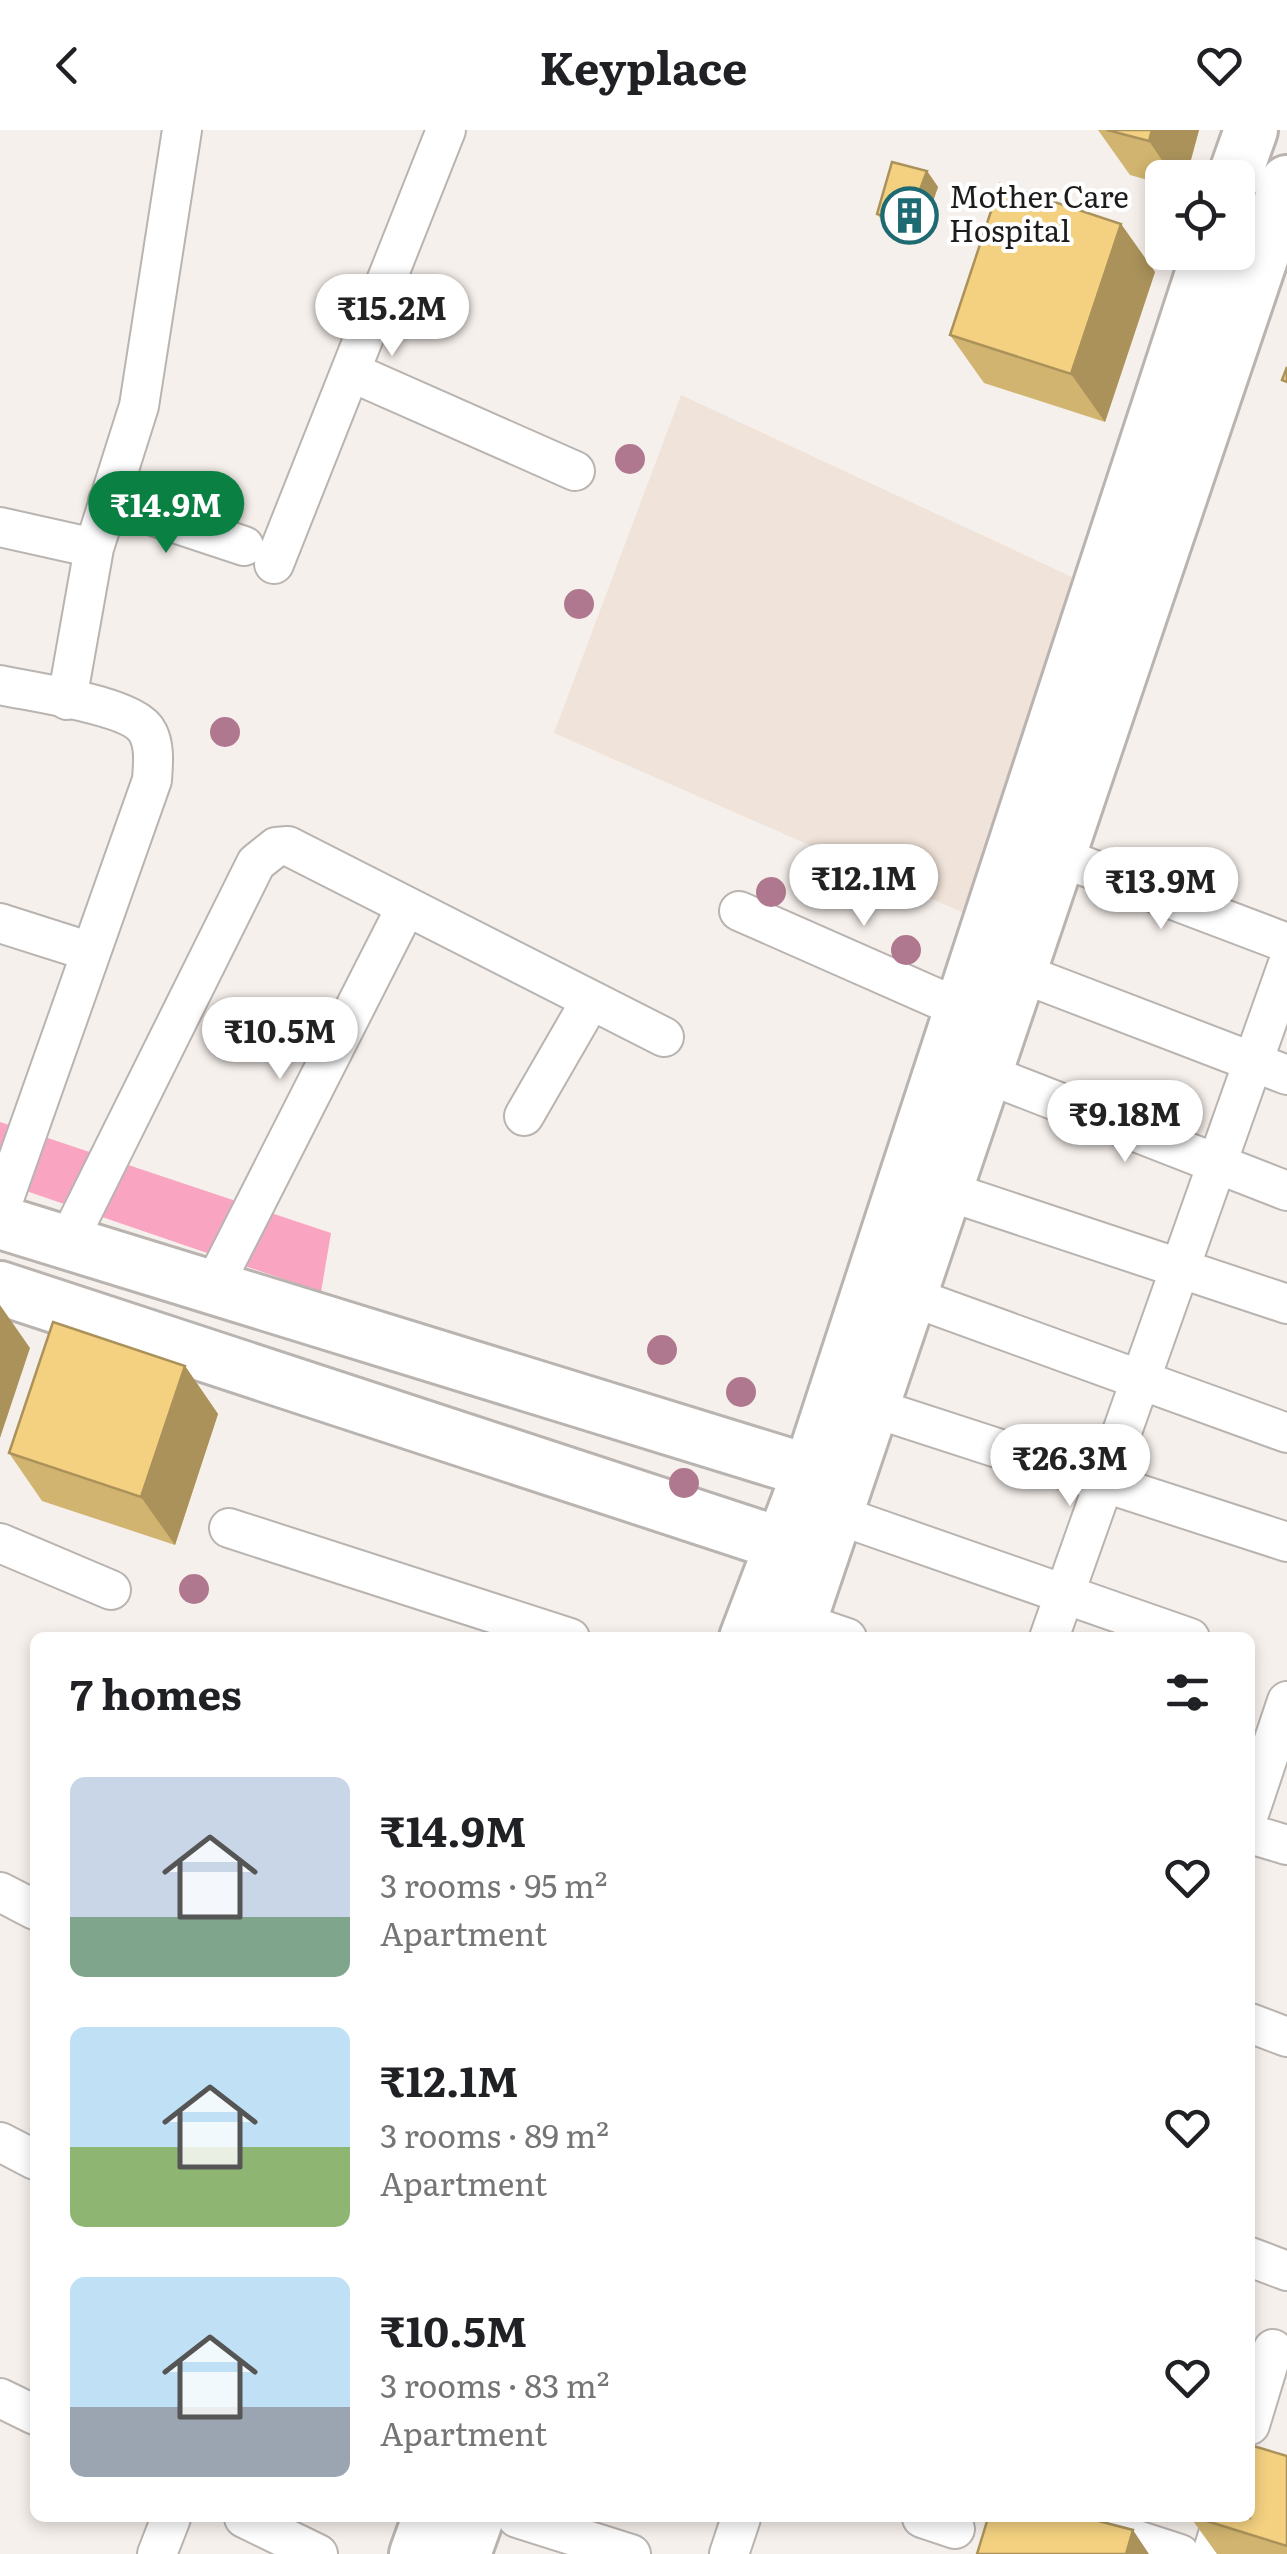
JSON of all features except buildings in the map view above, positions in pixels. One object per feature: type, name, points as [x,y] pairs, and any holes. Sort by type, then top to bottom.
[{"type":"street","points":[[67,700],[94,548],[139,406],[182,130]]},
{"type":"street","points":[[108,501],[259,555],[350,372],[446,130]]},
{"type":"street","points":[[1240,160],[1250,130]]},
{"type":"street","points":[[750,1632],[821,1514],[874,1408],[1060,857],[1277,239],[1287,182]]},
{"type":"street","points":[[814,1632],[821,1514],[962,1009],[1203,270]]},
{"type":"street","points":[[350,372],[575,472]]},
{"type":"street","points":[[0,527],[94,548]]},
{"type":"street","points":[[0,684],[130,715],[147,730],[154,752],[152,780],[0,1210]]},
{"type":"street","points":[[66,1242],[256,863],[265,853],[288,846],[664,1037]]},
{"type":"street","points":[[1060,857],[1287,944]]},
{"type":"street","points":[[213,1287],[406,907]]},
{"type":"street","points":[[739,911],[962,1009]]},
{"type":"street","points":[[0,923],[91,952]]},
{"type":"street","points":[[1051,1632],[1287,966]]},
{"type":"street","points":[[1021,973],[1287,1075]]},
{"type":"street","points":[[524,1116],[591,1000]]},
{"type":"street","points":[[987,1074],[1287,1192]]},
{"type":"street","points":[[947,1191],[1287,1304]]},
{"type":"street","points":[[0,1222],[213,1287],[821,1514]]},
{"type":"street","points":[[0,1288],[821,1514],[1065,1592],[1174,1632]]},
{"type":"street","points":[[912,1297],[1287,1432]]},
{"type":"street","points":[[874,1408],[1287,1542]]},
{"type":"street","points":[[230,1528],[551,1632]]},
{"type":"street","points":[[0,1543],[111,1590]]},
{"type":"street","points":[[1255,1796],[1287,1701]]},
{"type":"street","points":[[1255,1836],[1287,1846]]},
{"type":"street","points":[[1255,2025],[1287,2037]]},
{"type":"street","points":[[0,2142],[30,2157]]},
{"type":"street","points":[[1255,2259],[1287,2271]]},
{"type":"street","points":[[1255,2407],[1272,2349]]},
{"type":"street","points":[[0,2398],[30,2413]]},
{"type":"street","points":[[157,2554],[169,2522]]},
{"type":"street","points":[[252,2522],[318,2554]]},
{"type":"street","points":[[416,2554],[428,2522]]},
{"type":"street","points":[[464,2554],[476,2522]]},
{"type":"street","points":[[530,2522],[631,2554]]},
{"type":"street","points":[[729,2554],[741,2522]]},
{"type":"street","points":[[1081,2522],[1180,2554]]},
{"type":"street","points":[[1212,2554],[1222,2522]]},
{"type":"shaded area","points":[[681,395],[1085,583],[989,924],[554,733]]},
{"type":"shaded area","points":[[0,1122],[331,1233],[321,1292],[0,1182]]},
{"type":"place","name":"Mother Care Hospital","points":[[910,215]]}]
